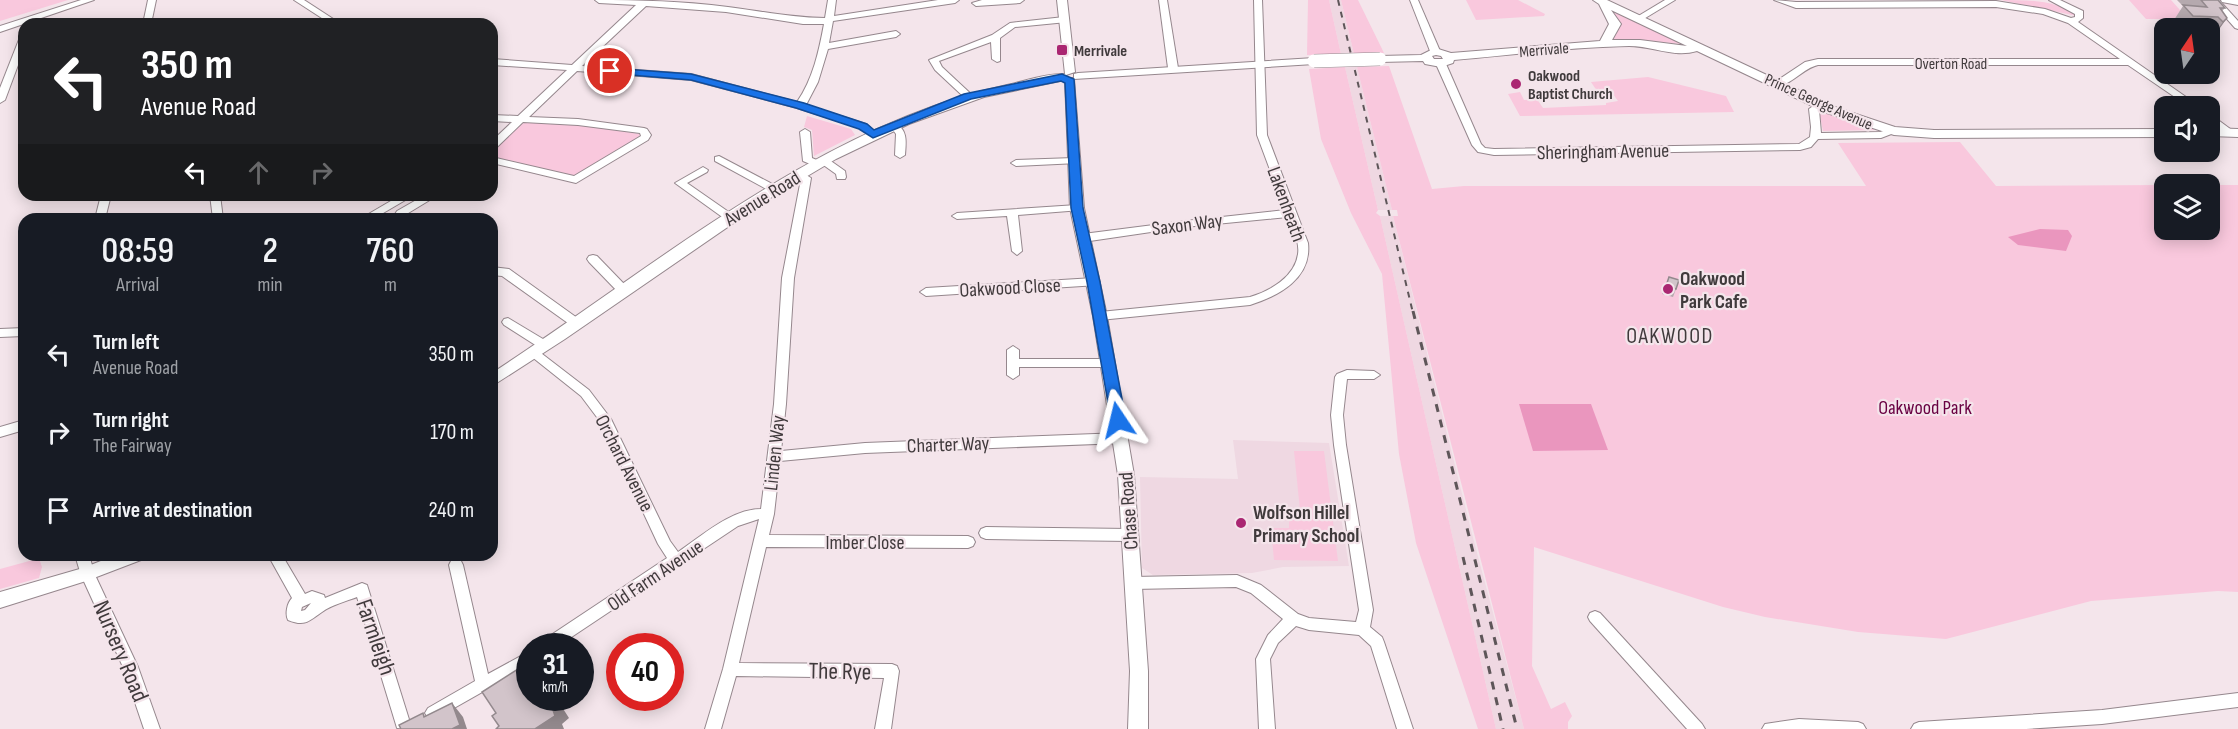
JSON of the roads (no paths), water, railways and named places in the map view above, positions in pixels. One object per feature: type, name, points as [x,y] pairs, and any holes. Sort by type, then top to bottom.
[{"type":"street","points":[[39,18],[90,0]]},
{"type":"street","points":[[148,18],[152,0]]},
{"type":"street","points":[[298,0],[327,18]]},
{"type":"street","points":[[599,0],[726,9],[803,21],[829,20],[955,0]]},
{"type":"street","points":[[800,106],[810,93],[824,47],[832,0]]},
{"type":"street","points":[[976,3],[1020,0]]},
{"type":"street","name":"Chase Road","points":[[1062,0],[1070,76],[1077,208],[1094,282],[1122,438],[1139,671],[1138,729]]},
{"type":"street","points":[[1163,0],[1173,68]]},
{"type":"street","name":"Lakenheath","points":[[1100,316],[1250,301],[1276,291],[1294,278],[1304,254],[1263,135],[1258,0]]},
{"type":"street","points":[[1414,0],[1431,63],[1445,61]]},
{"type":"street","points":[[1639,18],[1671,0]]},
{"type":"street","points":[[1778,0],[1796,5],[1995,2],[2030,8],[2071,21],[2180,96]]},
{"type":"street","points":[[2053,0],[2080,13],[2079,18],[2071,21]]},
{"type":"street","points":[[2214,0],[2238,26]]},
{"type":"street","points":[[2225,0],[2238,3]]},
{"type":"street","points":[[498,141],[645,2]]},
{"type":"street","points":[[1602,2],[1615,24],[1604,44]]},
{"type":"street","name":"Prince George Avenue","points":[[1602,2],[1848,117],[1894,131],[1934,134],[2154,133]]},
{"type":"street","points":[[968,96],[938,68],[934,60],[994,37],[1012,25],[1064,20]]},
{"type":"street","points":[[0,29],[18,24]]},
{"type":"street","points":[[824,47],[896,34]]},
{"type":"street","points":[[994,37],[997,59]]},
{"type":"street","name":"Merrivale","points":[[1445,61],[1604,44],[1636,43],[1687,51],[1699,46]]},
{"type":"street","points":[[0,100],[18,53]]},
{"type":"street","points":[[1070,76],[1173,68],[1430,55]]},
{"type":"street","name":"Sheringham Avenue","points":[[1445,61],[1477,145],[1489,152],[1796,147],[1808,145],[1816,136],[1881,135],[1894,131]]},
{"type":"street","name":"Overton Road","points":[[1778,84],[1808,64],[1818,62],[2131,62]]},
{"type":"street","points":[[498,63],[691,77],[800,106],[863,126],[873,135]]},
{"type":"street","name":"Avenue Road","points":[[498,376],[729,217],[820,162],[873,135],[968,96],[1070,76]]},
{"type":"street","points":[[1816,136],[1818,125],[1814,109],[1820,104]]},
{"type":"street","points":[[498,118],[608,125],[637,129],[646,135],[645,138],[576,180],[498,161]]},
{"type":"street","points":[[2220,124],[2234,133]]},
{"type":"street","points":[[895,126],[901,134],[900,155]]},
{"type":"street","points":[[805,132],[807,159],[820,162],[841,172],[840,177]]},
{"type":"street","points":[[719,159],[774,189]]},
{"type":"street","points":[[1016,163],[1074,161]]},
{"type":"street","points":[[703,170],[680,183],[729,217]]},
{"type":"street","name":"Linden Way","points":[[713,729],[730,669],[767,514],[775,456],[788,278],[806,178],[800,174]]},
{"type":"street","points":[[375,213],[398,201]]},
{"type":"street","points":[[401,213],[422,201]]},
{"type":"street","points":[[957,216],[1077,208]]},
{"type":"street","points":[[1012,212],[1017,251]]},
{"type":"street","name":"Saxon Way","points":[[1083,238],[1291,213]]},
{"type":"street","points":[[593,259],[623,290]]},
{"type":"street","points":[[498,271],[505,272],[576,323]]},
{"type":"street","name":"Oakwood Close","points":[[926,292],[1094,282]]},
{"type":"street","name":"Orchard Avenue","points":[[508,322],[585,393],[607,422],[665,544],[676,560]]},
{"type":"street","points":[[0,333],[18,332]]},
{"type":"street","points":[[1013,363],[1108,363]]},
{"type":"street","points":[[1362,628],[1366,610],[1340,445],[1338,400],[1341,377],[1347,374],[1374,375]]},
{"type":"street","points":[[0,432],[18,427]]},
{"type":"street","name":"Charter Way","points":[[775,456],[865,448],[1122,438]]},
{"type":"street","name":"Old Farm Avenue","points":[[566,633],[733,522],[754,514],[767,514]]},
{"type":"street","points":[[986,533],[1129,536]]},
{"type":"street","name":"Imber Close","points":[[762,541],[968,542]]},
{"type":"street","name":"Nursery Road","points":[[83,561],[86,574],[103,605],[145,704],[152,729]]},
{"type":"street","points":[[0,600],[86,574],[120,561]]},
{"type":"street","name":"Farmleigh","points":[[278,561],[301,600],[312,597],[319,600],[318,607],[362,589],[412,724]]},
{"type":"street","points":[[456,565],[483,685]]},
{"type":"street","points":[[1132,583],[1237,581],[1256,589],[1293,619],[1309,624],[1362,628],[1377,642],[1405,729]]},
{"type":"street","points":[[1595,617],[1697,729]]},
{"type":"street","points":[[1267,729],[1263,659],[1273,639],[1293,619]]},
{"type":"street","points":[[412,724],[516,665]]},
{"type":"street","name":"The Rye","points":[[730,669],[892,671],[884,729]]},
{"type":"street","points":[[1919,729],[2106,723],[2238,700]]},
{"type":"street","points":[[1770,729],[1799,726],[1858,729]]},
{"type":"railway","points":[[1338,0],[1413,313]]},
{"type":"railway","points":[[1413,311],[1517,729]]},
{"type":"railway","points":[[1463,557],[1503,729]]},
{"type":"place","name":"Merrivale","points":[[1062,50]]},
{"type":"place","name":"Oakwood Baptist Church","points":[[1516,84]]},
{"type":"place","name":"Oakwood Park Cafe","points":[[1668,289]]},
{"type":"place","name":"Wolfson Hillel Primary School","points":[[1241,523]]},
{"type":"district","name":"OAKWOOD","points":[[1670,335]]},
{"type":"park label","name":"Oakwood Park","points":[[1925,407]]}]
